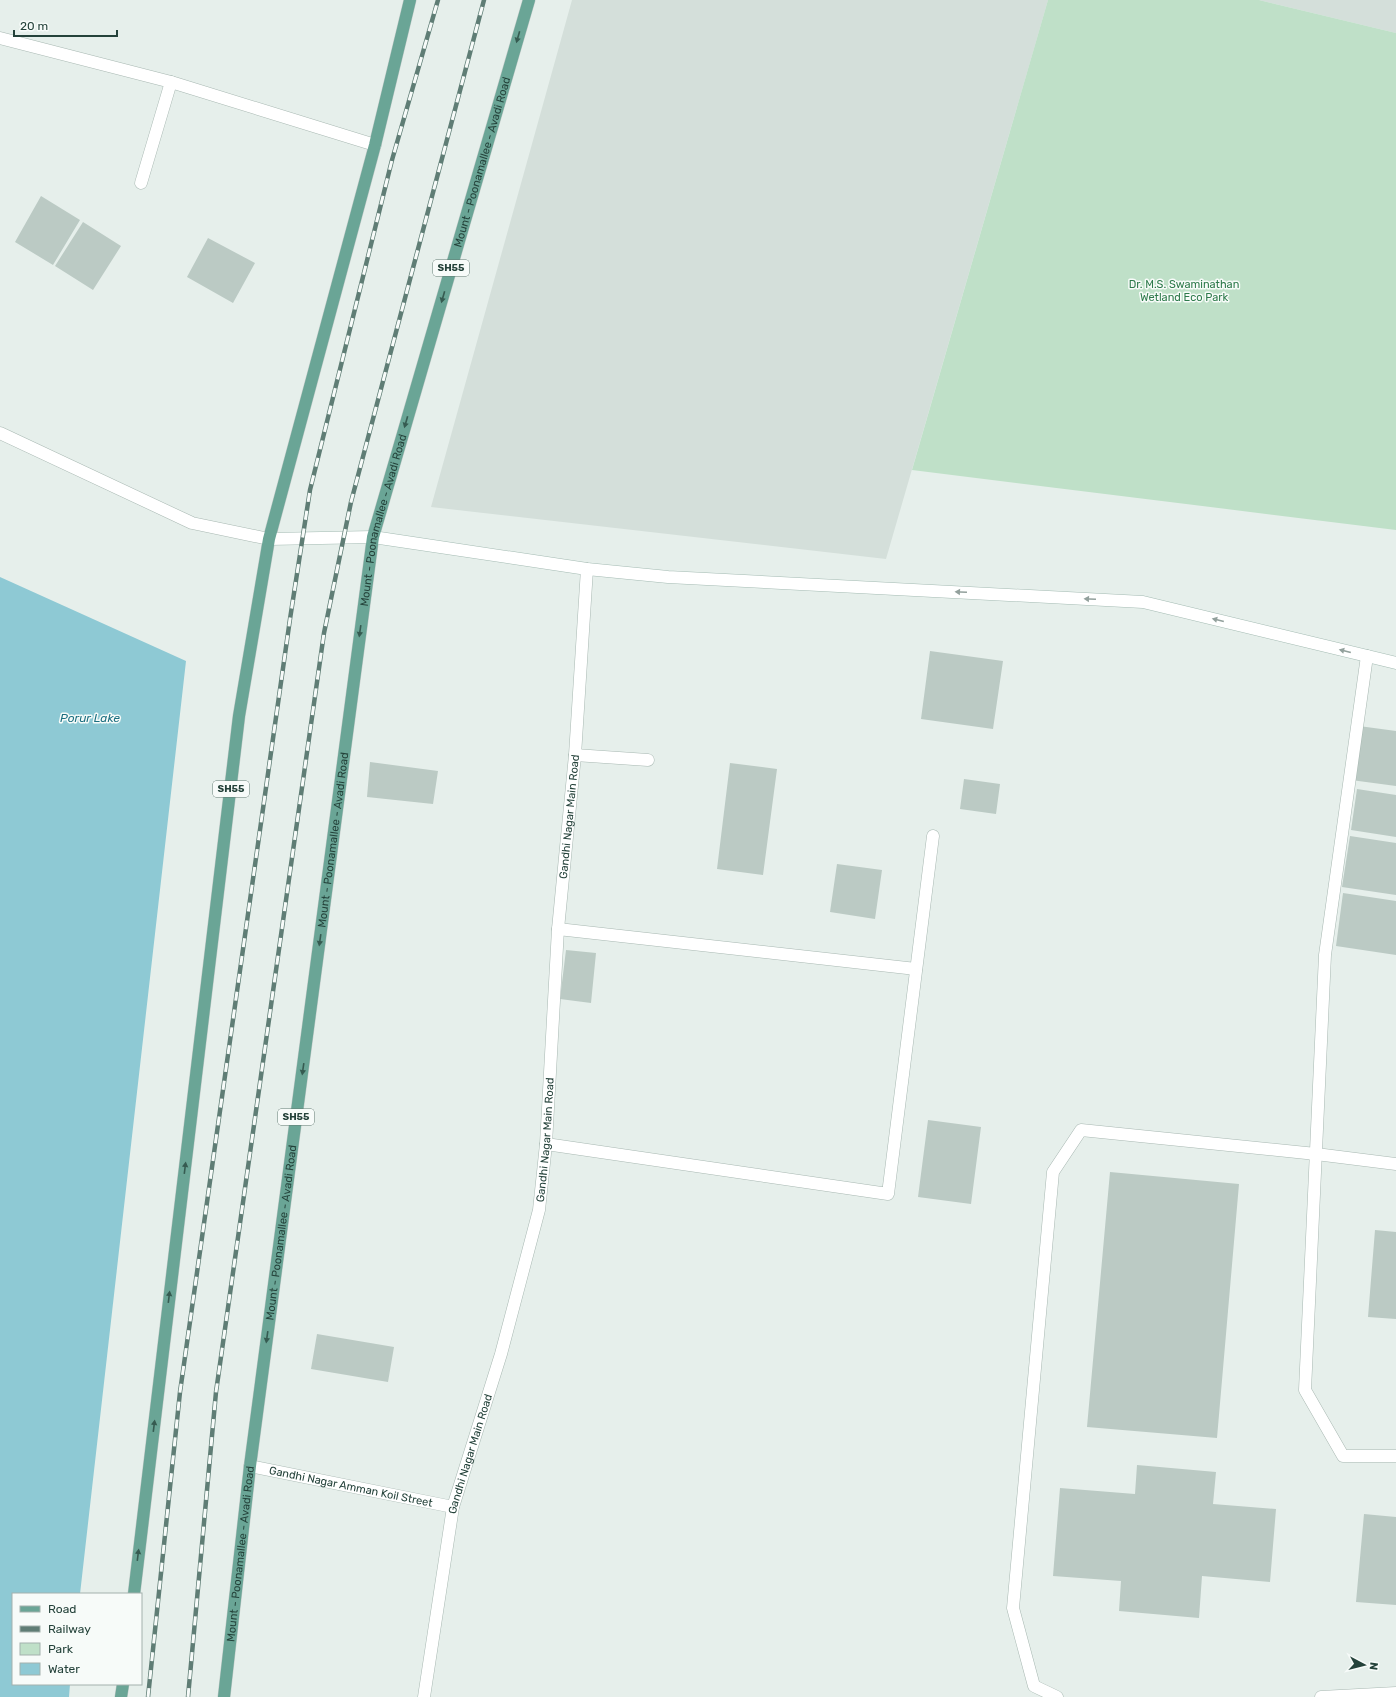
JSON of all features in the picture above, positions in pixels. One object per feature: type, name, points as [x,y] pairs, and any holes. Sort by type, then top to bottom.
[{"type":"main road","name":"SH55","points":[[134,1593],[239,716],[269,539],[375,145],[410,0]]},
{"type":"main road","name":"Mount - Poonamallee - Avadi Road","points":[[224,1697],[250,1466],[373,537],[529,0]]},
{"type":"main road","points":[[121,1697],[123,1685]]},
{"type":"street","points":[[0,38],[171,82],[375,145]]},
{"type":"street","points":[[141,183],[171,82]]},
{"type":"street","points":[[0,433],[192,523],[269,539],[373,537],[587,569],[668,577],[1143,602],[1396,663]]},
{"type":"street","name":"Gandhi Nagar Main Road","points":[[424,1697],[453,1507],[501,1354],[539,1210],[546,1144],[558,929],[575,755],[587,569]]},
{"type":"street","points":[[1367,656],[1325,955],[1305,1390],[1343,1456],[1396,1456]]},
{"type":"street","points":[[575,755],[648,760]]},
{"type":"street","points":[[546,1144],[888,1194],[933,836]]},
{"type":"street","points":[[558,929],[916,969]]},
{"type":"street","points":[[1058,1697],[1034,1686],[1013,1608],[1054,1172],[1081,1130],[1316,1154],[1396,1164]]},
{"type":"street","name":"Gandhi Nagar Amman Koil Street","points":[[250,1466],[453,1507]]},
{"type":"street","points":[[1321,1697],[1396,1693]]},
{"type":"shaded area","points":[[572,0],[1048,0],[886,559],[431,507]]},
{"type":"shaded area","points":[[1259,0],[1396,0],[1396,33]]},
{"type":"green space","name":"Dr. M.S. Swaminathan Wetland Eco Park","points":[[1048,0],[1259,0],[1396,33],[1396,530],[912,470]]},
{"type":"water","name":"Porur Lake","points":[[0,577],[186,661],[80,1593],[12,1593],[12,1685],[70,1685],[69,1697],[0,1697]]},
{"type":"building","points":[[41,196],[80,220],[53,265],[15,242]]},
{"type":"building","points":[[83,222],[121,246],[93,290],[55,266]]},
{"type":"building","points":[[208,238],[255,263],[233,303],[187,277]]},
{"type":"building","points":[[930,651],[1003,661],[993,729],[921,719]]},
{"type":"building","points":[[1359,726],[1396,731],[1396,786],[1351,780]]},
{"type":"building","points":[[370,762],[438,771],[433,804],[367,797]]},
{"type":"building","points":[[730,763],[777,769],[763,875],[717,869]]},
{"type":"building","points":[[964,779],[1000,784],[996,814],[960,809]]},
{"type":"building","points":[[1357,789],[1396,795],[1396,837],[1351,830]]},
{"type":"building","points":[[1350,836],[1396,843],[1396,895],[1342,887]]},
{"type":"building","points":[[837,864],[882,870],[875,919],[830,912]]},
{"type":"building","points":[[1343,893],[1396,901],[1396,955],[1336,946]]},
{"type":"building","points":[[566,950],[596,953],[591,1003],[560,999]]},
{"type":"building","points":[[928,1120],[981,1127],[971,1204],[918,1197]]},
{"type":"building","points":[[1110,1172],[1239,1184],[1217,1438],[1087,1427]]},
{"type":"building","points":[[1375,1230],[1396,1232],[1396,1319],[1368,1317]]},
{"type":"building","points":[[317,1334],[394,1347],[388,1382],[311,1369]]},
{"type":"building","points":[[1137,1465],[1216,1472],[1213,1504],[1276,1509],[1270,1582],[1202,1576],[1199,1618],[1119,1611],[1121,1581],[1053,1576],[1060,1488],[1135,1494]]},
{"type":"building","points":[[1364,1514],[1396,1517],[1396,1605],[1356,1602]]},
{"type":"railway","points":[[148,1697],[180,1392],[290,619],[310,490],[392,160],[438,0]]},
{"type":"railway","points":[[188,1697],[216,1392],[324,633],[351,502],[484,0]]}]
